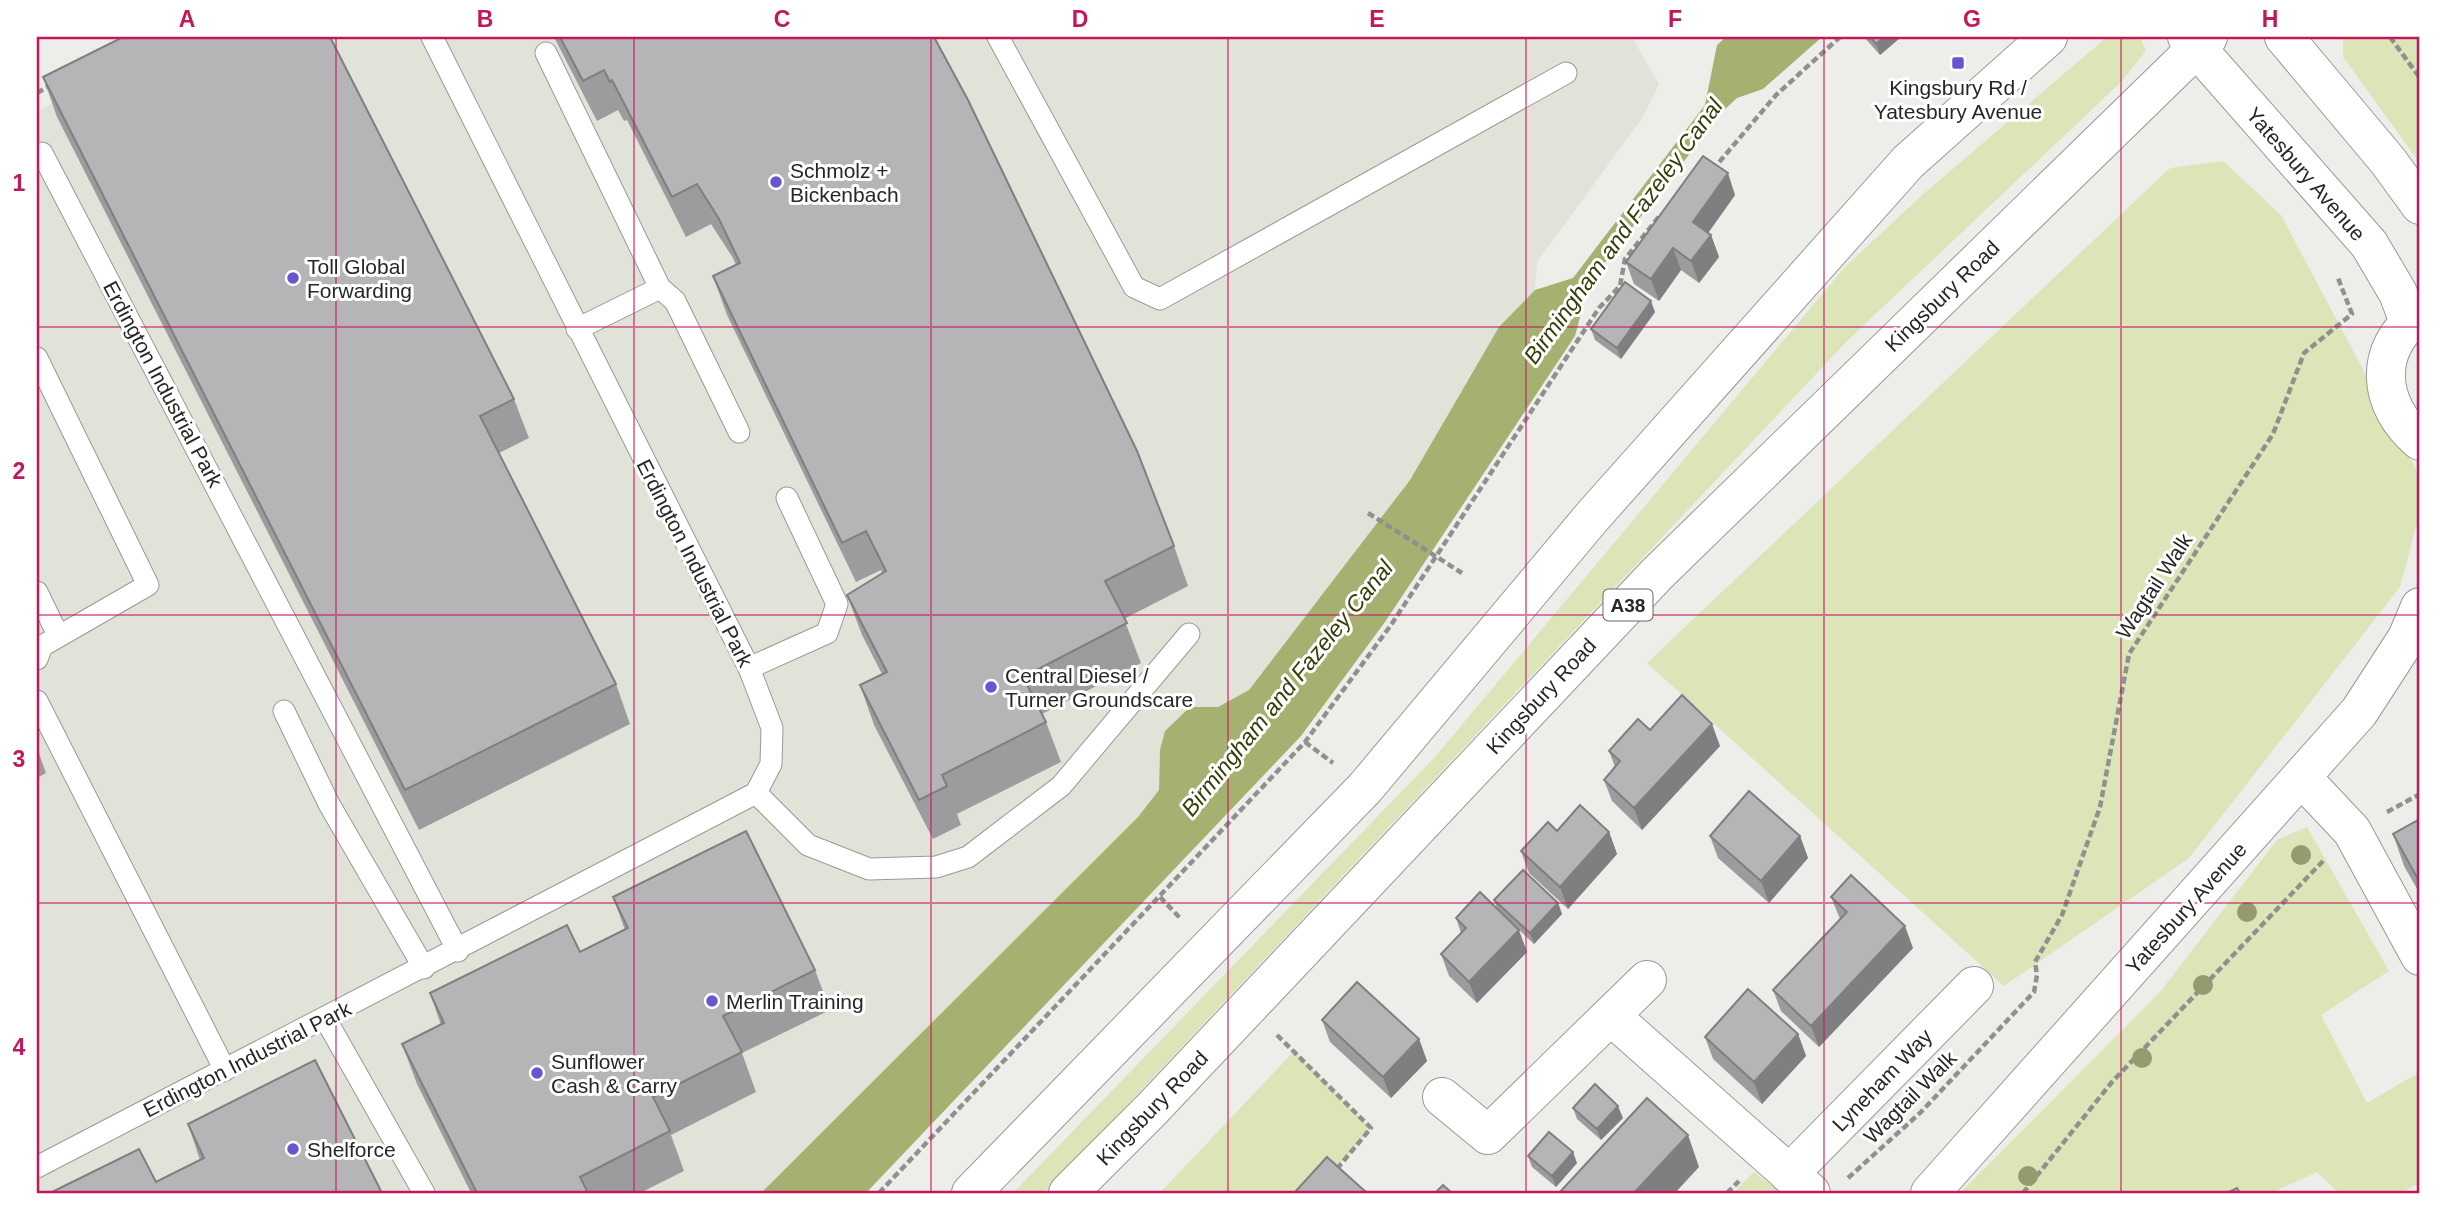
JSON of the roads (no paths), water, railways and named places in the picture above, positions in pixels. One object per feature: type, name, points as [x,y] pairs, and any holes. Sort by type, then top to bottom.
[{"type":"main road","points":[[971,1193],[1365,788],[1592,517],[1908,163],[2048,37]]},
{"type":"main road","points":[[2284,37],[2388,161],[2420,205]]},
{"type":"main road","name":"Yatesbury Avenue","points":[[2197,41],[2368,244],[2414,318]]},
{"type":"main road","name":"Kingsbury Road","points":[[1068,1193],[1248,1007],[1657,574],[2197,41]]},
{"type":"main road","points":[[2414,318],[2395,339],[2387,361],[2386,385],[2391,407],[2404,427],[2420,440]]},
{"type":"main road","name":"Yatesbury Avenue","points":[[1930,1193],[2303,779],[2359,712],[2407,638],[2420,607]]},
{"type":"main road","points":[[2303,779],[2351,831],[2420,956]]},
{"type":"main road","points":[[1442,1097],[1488,1135],[1647,981]]},
{"type":"main road","name":"Lyneham Way","points":[[1814,1184],[1974,986]]},
{"type":"main road","points":[[1612,1017],[1814,1184]]},
{"type":"lane","name":"Erdington Industrial Park","points":[[37,1167],[458,951],[756,793],[771,764],[772,729],[749,668],[432,37]]},
{"type":"lane","points":[[998,37],[1134,287],[1160,299],[1566,73]]},
{"type":"lane","points":[[546,53],[660,288],[675,301],[739,432]]},
{"type":"lane","name":"Erdington Industrial Park","points":[[42,153],[458,951]]},
{"type":"lane","points":[[577,329],[660,288]]},
{"type":"lane","points":[[37,358],[148,585],[58,635],[42,646],[37,659]]},
{"type":"lane","points":[[749,668],[827,633],[837,604],[787,498]]},
{"type":"lane","points":[[37,592],[58,635]]},
{"type":"lane","points":[[756,793],[808,845],[869,869],[936,867],[968,857],[1061,786],[1189,634]]},
{"type":"lane","points":[[37,701],[225,1070]]},
{"type":"lane","points":[[284,711],[328,804],[424,968]]},
{"type":"lane","points":[[325,1018],[425,1193]]},
{"type":"water","name":"Birmingham and Fazeley Canal","points":[[1726,37],[1822,37],[1763,89],[1737,98],[1723,111],[1589,283],[1575,336],[1385,622],[1301,736],[866,1193],[761,1193],[1138,817],[1159,790],[1160,750],[1165,731],[1190,707],[1218,707],[1249,690],[1410,480],[1499,327],[1535,290],[1573,278],[1705,105],[1717,45]]},
{"type":"place","name":"Kingsbury Rd / Yatesbury Avenue","points":[[1958,63]]},
{"type":"place","name":"Schmolz + Bickenbach","points":[[776,182]]},
{"type":"place","name":"Toll Global Forwarding","points":[[293,278]]},
{"type":"place","name":"Central Diesel / Turner Groundscare","points":[[991,687]]},
{"type":"place","name":"Merlin Training","points":[[712,1001]]},
{"type":"place","name":"Sunflower Cash & Carry","points":[[537,1073]]},
{"type":"place","name":"Shelforce","points":[[293,1149]]}]
